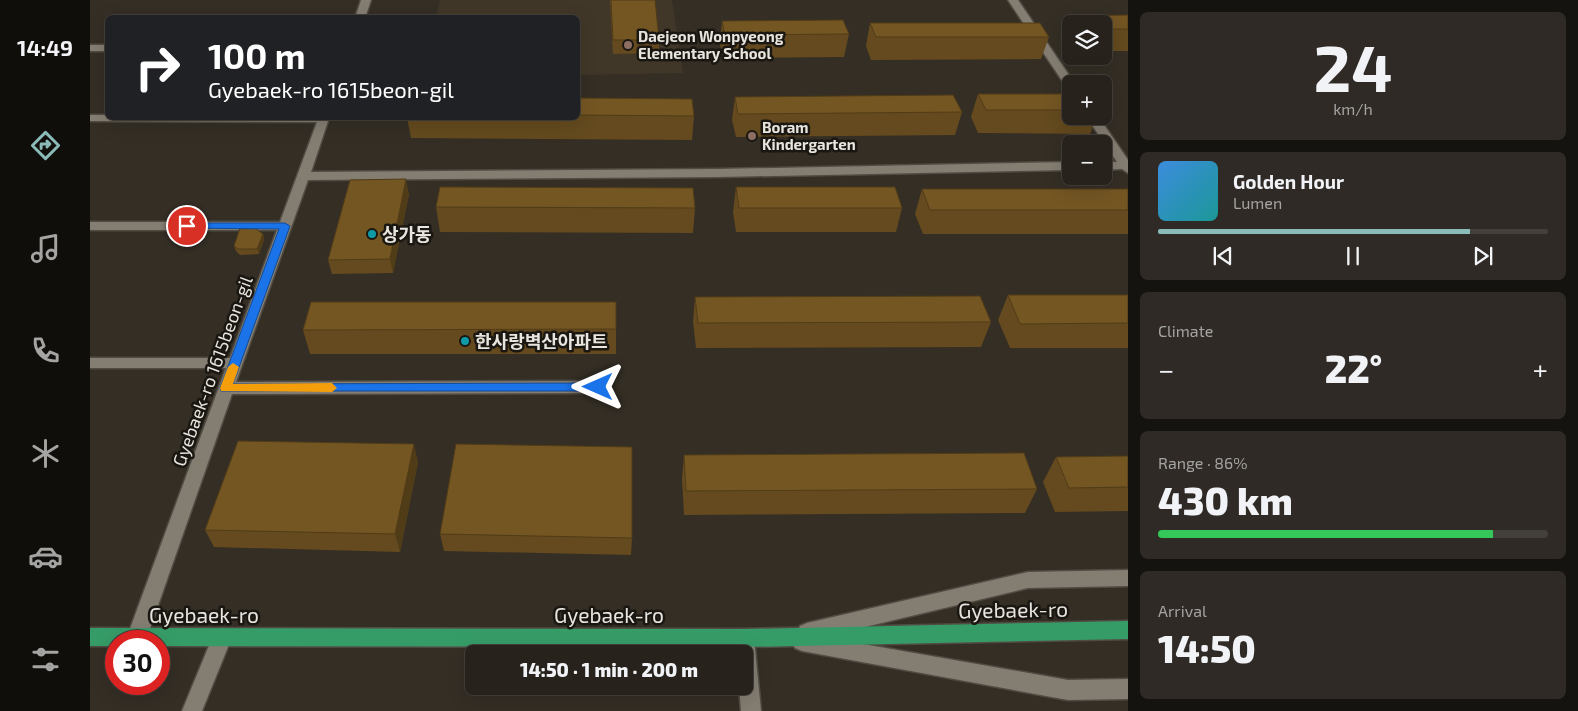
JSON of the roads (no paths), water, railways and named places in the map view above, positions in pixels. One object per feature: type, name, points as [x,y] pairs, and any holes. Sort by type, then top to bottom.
[{"type":"main road","name":"Gyebaek-ro","points":[[170,638],[781,638],[1128,630]]},
{"type":"main road","name":"Gyebaek-ro","points":[[90,637],[105,637]]},
{"type":"street","points":[[361,15],[366,0]]},
{"type":"street","points":[[1013,0],[1064,75]]},
{"type":"street","points":[[90,48],[105,48]]},
{"type":"street","points":[[90,118],[105,118]]},
{"type":"street","name":"Gyebaek-ro 1615beon-gil","points":[[140,630],[323,120]]},
{"type":"street","points":[[1098,125],[1127,167]]},
{"type":"street","points":[[303,176],[719,173],[1062,166]]},
{"type":"street","points":[[1112,166],[1127,167]]},
{"type":"street","points":[[90,226],[285,226]]},
{"type":"street","points":[[90,363],[235,363]]},
{"type":"street","points":[[226,388],[598,387]]},
{"type":"street","points":[[781,638],[1028,580],[1128,578]]},
{"type":"street","points":[[192,711],[222,637]]},
{"type":"street","points":[[744,638],[752,711]]},
{"type":"street","points":[[781,638],[1068,690],[1128,689]]},
{"type":"place","name":"Daejeon Wonpyeong Elementary School","points":[[628,45]]},
{"type":"place","name":"Boram Kindergarten","points":[[752,136]]},
{"type":"place","name":"상가동","points":[[372,234]]},
{"type":"place","name":"한사랑벽산아파트","points":[[465,341]]}]
